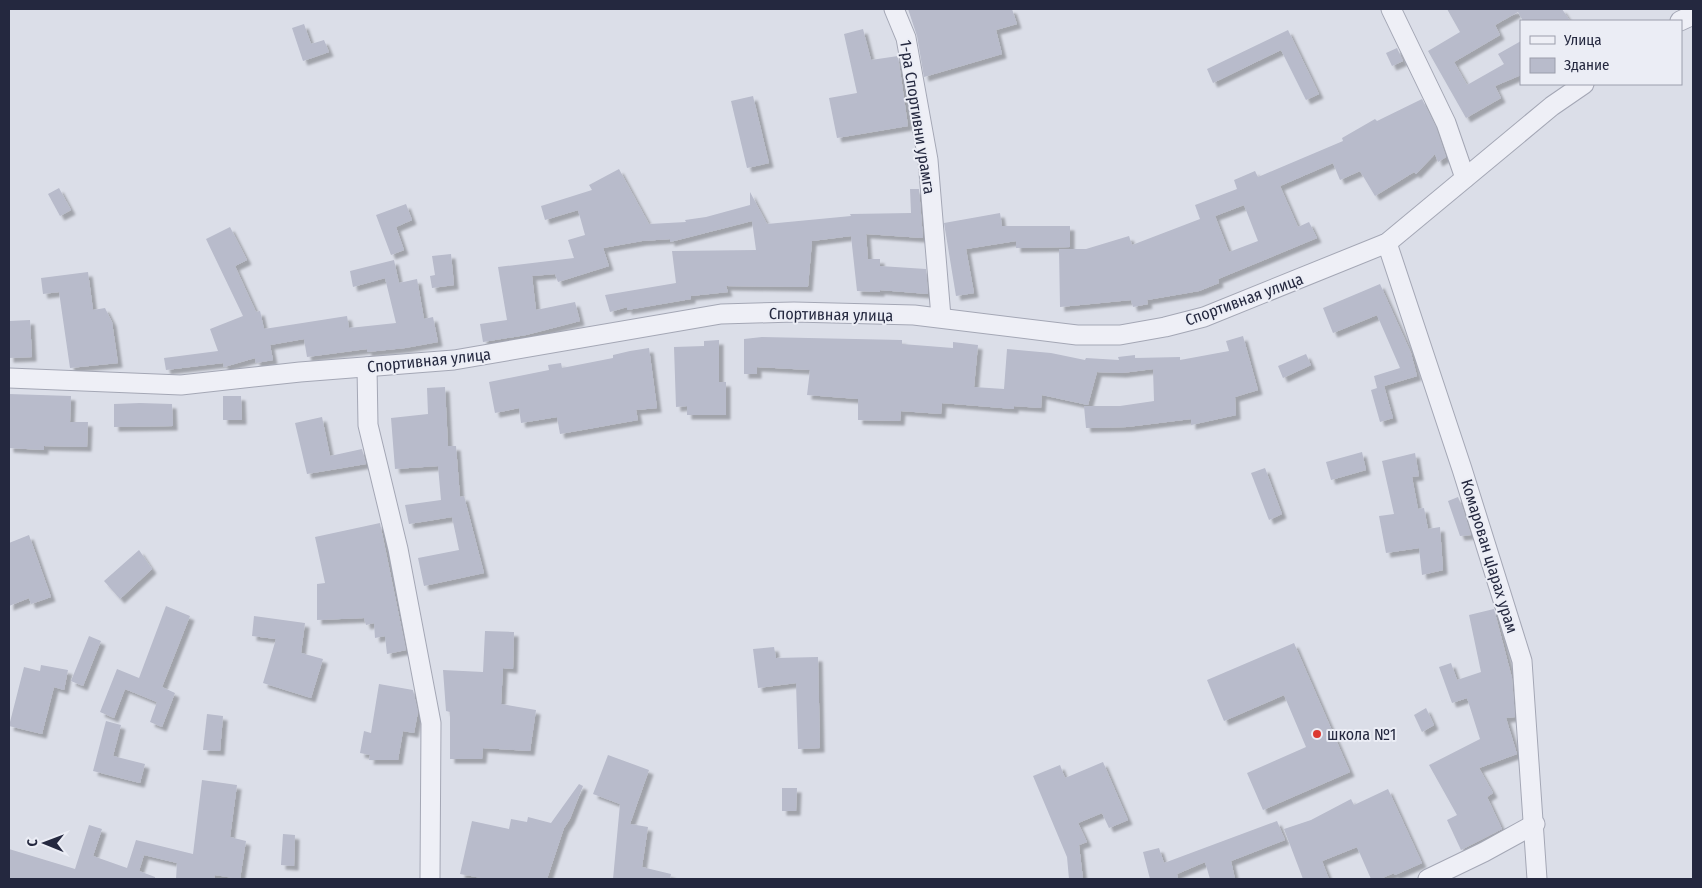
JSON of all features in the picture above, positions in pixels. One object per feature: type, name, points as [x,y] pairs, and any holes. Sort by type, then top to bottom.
[{"type":"street","name":"1-ра Спортивни урамга","points":[[894,9],[906,38],[928,160],[941,317]]},
{"type":"street","points":[[1391,9],[1446,124],[1465,178]]},
{"type":"street","name":"Спортивная улица","points":[[9,378],[181,385],[454,360],[721,314],[794,312],[941,317],[1076,335],[1120,335],[1204,317],[1387,243],[1552,106],[1583,85]]},
{"type":"street","name":"Комарован цIарах урам","points":[[1387,243],[1462,469],[1522,661],[1535,824],[1537,879]]},
{"type":"street","points":[[367,367],[368,425],[398,549],[431,723],[430,879]]},
{"type":"street","points":[[1428,879],[1484,852],[1535,824]]},
{"type":"building","points":[[908,9],[1012,9],[1017,24],[996,30],[1002,54],[924,77],[917,36]]},
{"type":"building","points":[[1447,9],[1562,9],[1569,20],[1522,20],[1518,12],[1495,25],[1500,35],[1454,62],[1467,85],[1504,64],[1498,54],[1520,42],[1520,75],[1495,86],[1501,98],[1466,118],[1428,51],[1460,32]]},
{"type":"building","points":[[304,24],[311,44],[324,40],[329,52],[303,61],[292,28]]},
{"type":"building","points":[[863,29],[871,60],[898,56],[908,126],[837,138],[829,98],[857,93],[844,34]]},
{"type":"building","points":[[1288,30],[1319,94],[1306,100],[1281,50],[1213,83],[1207,69]]},
{"type":"building","points":[[1397,48],[1403,61],[1392,66],[1386,53]]},
{"type":"building","points":[[753,96],[769,163],[747,168],[731,101]]},
{"type":"building","points":[[1422,99],[1436,127],[1446,157],[1438,162],[1435,154],[1416,174],[1414,172],[1375,196],[1360,171],[1340,180],[1333,163],[1280,186],[1298,227],[1309,222],[1317,238],[1218,279],[1219,283],[1199,291],[1147,300],[1148,304],[1133,307],[1131,300],[1060,307],[1059,249],[1086,249],[1129,236],[1132,245],[1200,219],[1195,205],[1237,189],[1234,180],[1255,171],[1258,177],[1343,141],[1342,138],[1375,119],[1377,121]],"holes":[[[1244,205],[1258,241],[1229,252],[1215,216]]]},
{"type":"building","points":[[619,169],[649,224],[686,222],[685,220],[706,217],[750,205],[750,192],[767,224],[851,216],[850,214],[911,213],[910,189],[919,189],[923,238],[866,234],[868,259],[880,259],[880,266],[926,269],[928,294],[880,290],[880,292],[857,291],[851,236],[812,241],[808,287],[726,286],[728,292],[691,296],[691,299],[627,310],[627,307],[610,312],[605,295],[676,283],[672,251],[756,250],[752,221],[670,242],[670,239],[642,241],[603,248],[609,266],[558,282],[555,274],[532,276],[536,310],[575,302],[580,321],[526,335],[483,342],[480,324],[507,320],[498,267],[574,258],[568,240],[585,235],[578,210],[545,220],[541,206],[592,190],[589,185]]},
{"type":"building","points":[[59,188],[71,210],[60,216],[48,194]]},
{"type":"building","points":[[406,204],[412,220],[396,227],[404,250],[391,255],[376,215]]},
{"type":"building","points":[[1000,213],[1002,226],[1070,226],[1070,247],[1016,248],[1016,241],[966,249],[974,293],[956,296],[944,223]]},
{"type":"building","points":[[230,227],[247,260],[235,266],[256,312],[260,311],[264,329],[347,316],[349,328],[396,323],[385,278],[353,287],[350,271],[394,260],[399,283],[417,279],[424,319],[433,317],[438,342],[405,348],[367,352],[367,349],[307,357],[304,339],[270,345],[273,360],[256,363],[255,358],[224,367],[223,363],[166,370],[164,358],[218,351],[210,329],[243,316],[206,239]]},
{"type":"building","points":[[451,254],[454,285],[432,288],[430,276],[435,275],[432,256]]},
{"type":"building","points":[[88,272],[93,310],[105,308],[112,322],[118,363],[70,368],[59,292],[43,294],[41,278]]},
{"type":"building","points":[[1380,284],[1411,353],[1417,376],[1384,386],[1393,418],[1380,422],[1371,390],[1377,388],[1374,376],[1400,368],[1377,315],[1333,333],[1323,308]]},
{"type":"building","points":[[30,320],[32,357],[9,358],[9,321]]},
{"type":"building","points":[[1243,336],[1258,390],[1235,397],[1236,415],[1191,425],[1191,419],[1127,427],[1086,428],[1084,406],[1120,406],[1154,401],[1153,369],[1122,373],[1097,372],[1088,405],[1042,395],[1041,408],[1014,406],[1014,409],[942,403],[941,414],[901,411],[900,421],[858,420],[858,399],[807,395],[810,370],[757,367],[757,374],[744,374],[744,339],[762,337],[902,340],[902,344],[953,348],[953,342],[978,345],[974,387],[1004,389],[1007,349],[1051,353],[1085,360],[1086,358],[1119,360],[1118,357],[1135,355],[1135,358],[1180,357],[1180,360],[1229,351],[1226,341]]},
{"type":"building","points":[[719,340],[719,382],[726,382],[726,415],[687,415],[687,406],[676,407],[674,347],[704,346],[704,341]]},
{"type":"building","points":[[649,348],[657,408],[636,410],[638,420],[560,434],[557,417],[521,423],[519,408],[495,413],[489,382],[549,370],[548,365],[561,363],[562,368],[613,358],[613,355]]},
{"type":"building","points":[[1306,354],[1311,365],[1283,378],[1278,366]]},
{"type":"building","points":[[445,387],[448,446],[456,446],[460,497],[464,496],[484,573],[424,586],[418,558],[459,550],[452,517],[409,524],[405,505],[441,500],[438,466],[395,469],[391,418],[428,414],[427,388]]},
{"type":"building","points":[[9,394],[71,396],[70,422],[88,422],[87,447],[44,446],[44,450],[9,448]]},
{"type":"building","points":[[223,396],[241,396],[242,420],[223,420]]},
{"type":"building","points":[[114,404],[172,404],[173,426],[114,427]]},
{"type":"building","points":[[322,417],[330,456],[362,449],[366,464],[307,474],[295,423]]},
{"type":"building","points":[[1362,452],[1366,470],[1331,480],[1326,462]]},
{"type":"building","points":[[1415,453],[1419,476],[1412,477],[1418,509],[1424,508],[1428,529],[1440,527],[1443,570],[1422,575],[1419,548],[1386,553],[1379,516],[1394,514],[1382,461]]},
{"type":"building","points":[[1265,468],[1282,514],[1269,520],[1251,473]]},
{"type":"building","points":[[1458,497],[1471,535],[1460,536],[1448,501]]},
{"type":"building","points":[[380,523],[406,650],[387,654],[385,636],[375,638],[374,623],[366,625],[364,618],[317,620],[317,584],[325,583],[315,537]]},
{"type":"building","points":[[29,535],[51,597],[31,604],[29,598],[9,606],[9,543]]},
{"type":"building","points":[[139,550],[152,569],[120,599],[104,581]]},
{"type":"building","points":[[166,606],[190,616],[162,687],[175,693],[162,727],[150,722],[157,702],[125,689],[114,718],[100,712],[117,669],[139,678]]},
{"type":"building","points":[[1494,609],[1512,678],[1515,717],[1506,718],[1517,754],[1479,768],[1493,793],[1487,797],[1502,829],[1461,850],[1447,820],[1457,815],[1429,765],[1480,739],[1467,698],[1452,703],[1439,667],[1451,663],[1457,680],[1481,672],[1469,615]]},
{"type":"building","points":[[254,616],[305,623],[301,653],[323,659],[311,698],[263,683],[276,639],[252,636]]},
{"type":"building","points":[[485,631],[514,632],[513,669],[503,668],[501,704],[536,710],[530,751],[483,748],[482,759],[450,759],[450,712],[446,711],[443,670],[483,672]]},
{"type":"building","points":[[89,636],[101,641],[83,686],[71,681]]},
{"type":"building","name":"школа №1","points":[[1294,643],[1350,772],[1263,810],[1247,773],[1306,747],[1284,695],[1224,721],[1207,680]]},
{"type":"building","points":[[774,647],[776,658],[818,657],[820,748],[798,749],[796,683],[758,688],[753,649]]},
{"type":"building","points":[[41,665],[68,670],[64,690],[54,687],[42,734],[9,726],[24,667],[40,671]]},
{"type":"building","points":[[379,684],[413,690],[418,712],[414,733],[403,731],[398,760],[369,760],[370,755],[360,753],[364,731],[371,733]]},
{"type":"building","points":[[1426,708],[1434,725],[1422,732],[1414,715]]},
{"type":"building","points":[[207,714],[223,716],[220,751],[203,750]]},
{"type":"building","points":[[106,721],[121,725],[113,756],[145,764],[140,783],[93,771]]},
{"type":"building","points":[[608,755],[649,770],[630,824],[648,827],[642,867],[671,874],[670,879],[613,879],[620,804],[593,794]]},
{"type":"building","points":[[1103,762],[1128,820],[1109,828],[1102,813],[1078,823],[1087,842],[1079,845],[1083,879],[1069,879],[1067,857],[1033,776],[1060,765],[1065,778]]},
{"type":"building","points":[[202,780],[237,785],[230,837],[246,841],[240,879],[215,875],[214,879],[176,879],[177,863],[144,855],[139,871],[155,877],[155,879],[9,879],[9,849],[75,869],[89,825],[102,829],[93,856],[127,868],[136,840],[193,854]]},
{"type":"building","points":[[579,784],[583,786],[570,819],[564,828],[547,879],[487,879],[460,874],[472,821],[509,829],[511,819],[527,822],[528,817],[551,823]]},
{"type":"building","points":[[782,788],[797,788],[796,811],[782,811]]},
{"type":"building","points":[[1388,789],[1422,863],[1395,875],[1394,873],[1380,879],[1371,879],[1357,847],[1322,861],[1329,879],[1303,879],[1284,829],[1311,820],[1351,799],[1354,805]]},
{"type":"building","points":[[1277,821],[1285,840],[1231,861],[1235,879],[1210,879],[1205,862],[1177,874],[1178,879],[1150,879],[1143,852],[1159,848],[1164,863]]},
{"type":"building","points":[[283,834],[295,835],[294,866],[281,865]]},
{"type":"place","name":"школа №1","points":[[1317,734]]}]
